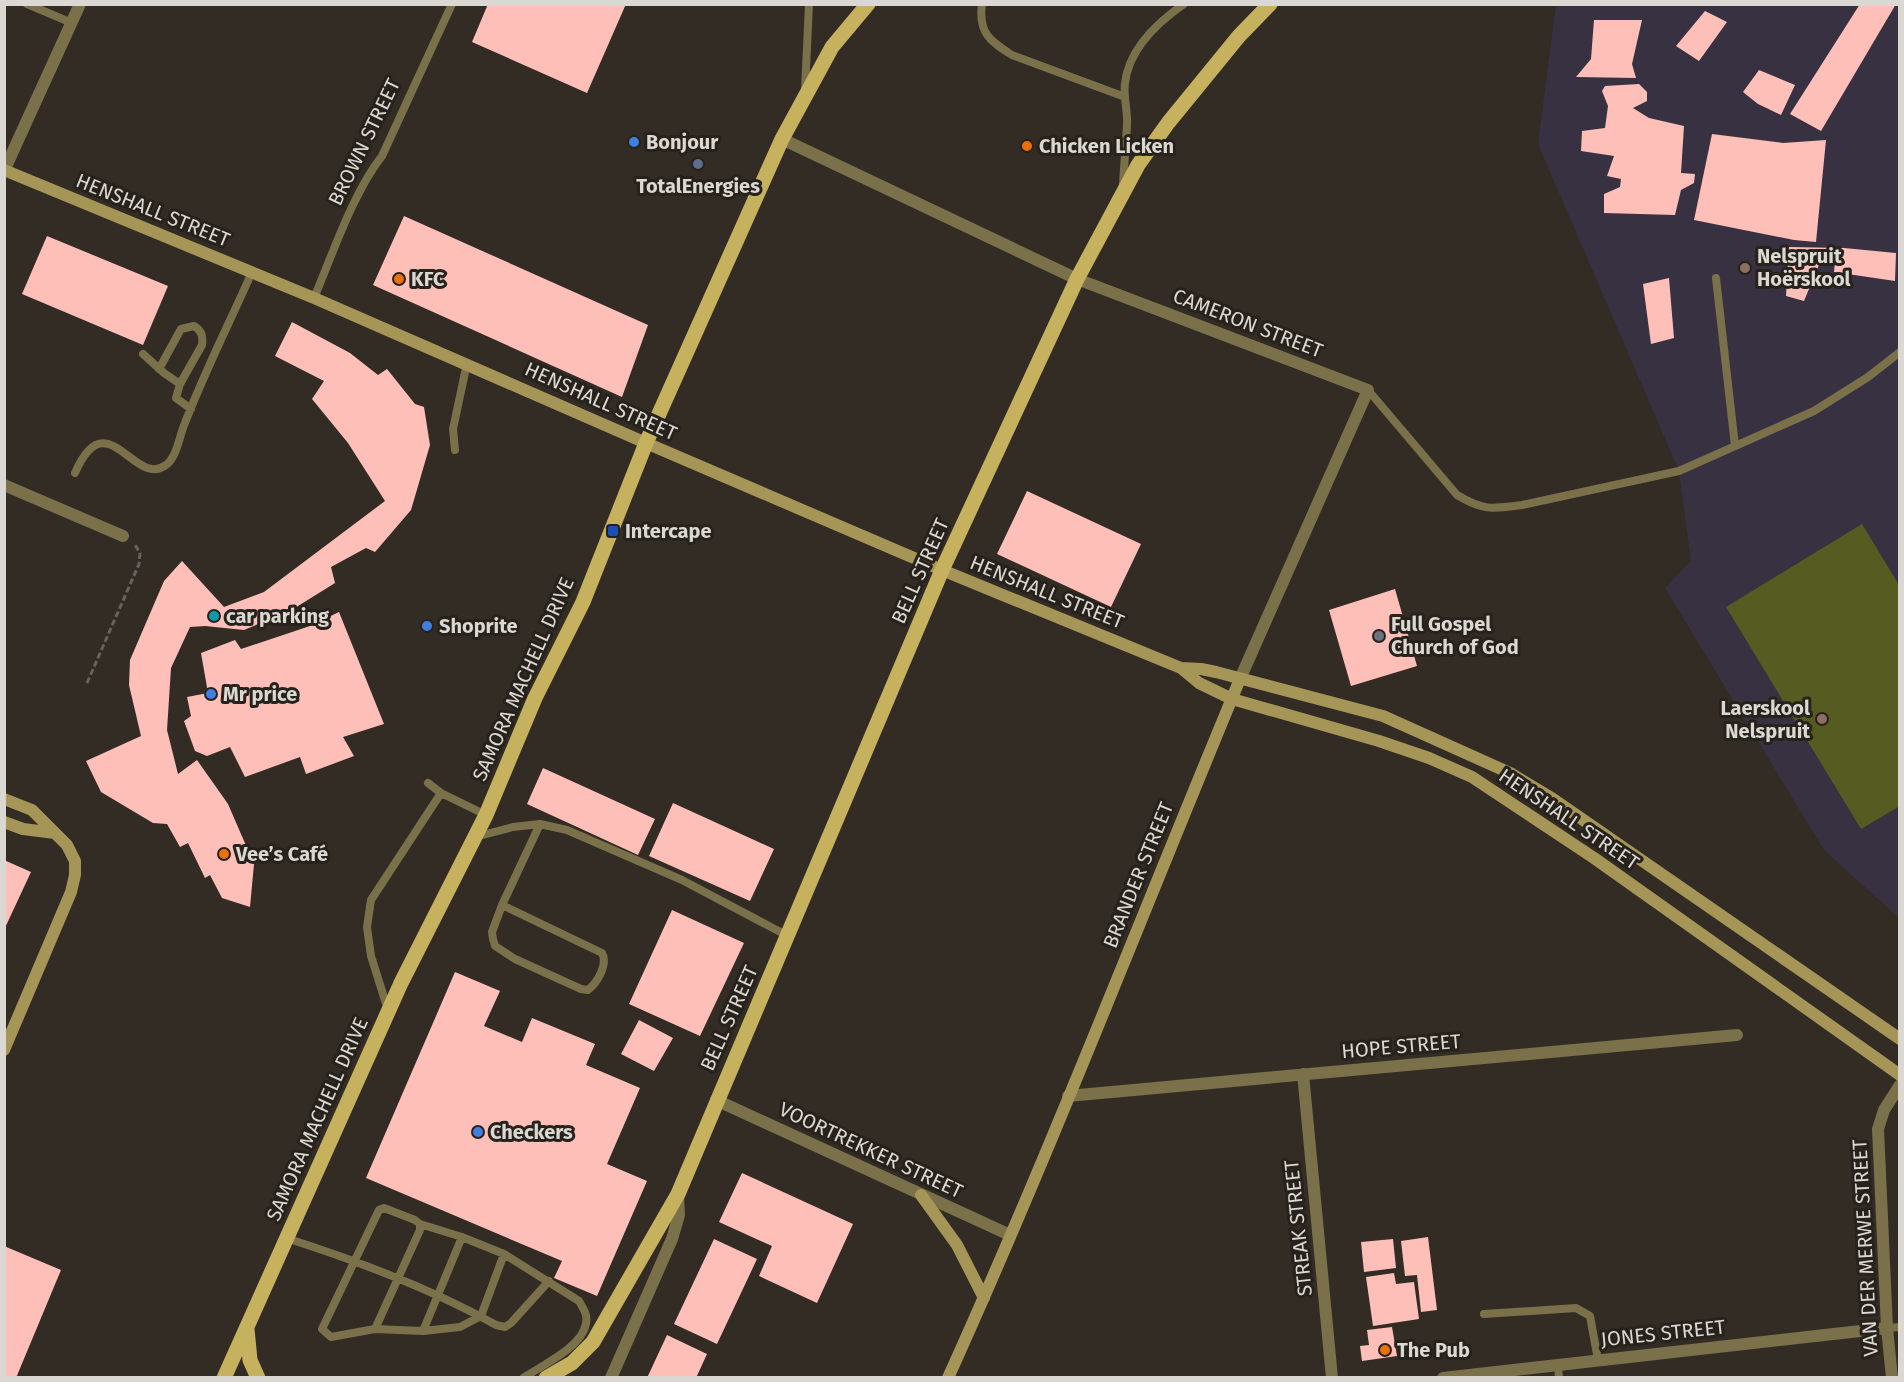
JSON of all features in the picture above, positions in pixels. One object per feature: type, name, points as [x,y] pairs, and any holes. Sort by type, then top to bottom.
[{"type":"main road","name":"SAMORA MACHELL DRIVE","points":[[224,1377],[388,1012],[486,815],[535,698],[583,602],[646,443],[782,139],[832,46],[868,4]]},
{"type":"main road","name":"BELL STREET","points":[[546,1377],[572,1363],[593,1342],[678,1194],[942,570],[1077,279],[1138,165],[1168,123],[1239,36],[1270,4]]},
{"type":"main road","points":[[247,1326],[250,1360],[258,1377]]},
{"type":"street","points":[[5,170],[81,4]]},
{"type":"street","name":"CAMERON STREET","points":[[782,139],[1077,279],[1368,390]]},
{"type":"street","name":"HENSHALL STREET","points":[[5,170],[467,363],[646,443],[942,570],[1181,668],[1199,683],[1232,699],[1379,741],[1429,758],[1472,777],[1594,858],[1899,1075]]},
{"type":"street","name":"BRANDER STREET","points":[[948,1377],[984,1298],[1240,679],[1368,390]]},
{"type":"street","points":[[4,485],[123,536]]},
{"type":"street","name":"HENSHALL STREET","points":[[1181,668],[1201,669],[1273,686],[1383,716],[1510,773],[1553,799],[1899,1039]]},
{"type":"street","points":[[4,799],[32,810],[72,852],[75,861],[73,883],[4,1050]]},
{"type":"street","points":[[4,822],[24,829],[55,833]]},
{"type":"street","name":"HOPE STREET","points":[[1068,1096],[1737,1035]]},
{"type":"street","name":"STREAK STREET","points":[[1303,1074],[1332,1377]]},
{"type":"street","name":"VAN DER MERWE STREET","points":[[1892,1377],[1893,1328],[1878,1129],[1884,1110],[1899,1085]]},
{"type":"street","name":"VOORTREKKER STREET","points":[[716,1100],[1010,1235]]},
{"type":"street","name":"BELL STREET","points":[[611,1377],[672,1239],[678,1215],[678,1194]]},
{"type":"street","points":[[921,1195],[957,1245],[984,1298]]},
{"type":"street","name":"JONES STREET","points":[[1443,1377],[1558,1371],[1598,1360],[1893,1328]]},
{"type":"lane","points":[[27,4],[72,23]]},
{"type":"lane","name":"BROWN STREET","points":[[314,298],[356,199],[370,171],[382,156],[452,4]]},
{"type":"lane","points":[[805,94],[809,4]]},
{"type":"lane","points":[[982,4],[982,30],[995,44],[1012,55],[1125,97]]},
{"type":"lane","points":[[1122,195],[1127,122],[1125,82],[1137,51],[1165,17],[1185,4]]},
{"type":"lane","points":[[75,473],[82,457],[93,447],[104,442],[112,444],[149,469],[166,465],[174,452],[190,409],[252,272]]},
{"type":"lane","points":[[1716,278],[1735,446]]},
{"type":"lane","points":[[159,369],[181,329],[194,326],[198,328],[203,338],[202,345],[176,393],[176,398],[190,409]]},
{"type":"lane","name":"CAMERON STREET","points":[[1368,390],[1457,495],[1476,507],[1496,508],[1522,505],[1679,471],[1814,411],[1868,377],[1899,352]]},
{"type":"lane","points":[[143,354],[180,384]]},
{"type":"lane","points":[[454,450],[453,429],[467,363]]},
{"type":"lane","points":[[428,783],[441,793],[486,815]]},
{"type":"lane","points":[[388,1012],[371,956],[367,927],[371,900],[441,793]]},
{"type":"lane","points":[[502,905],[602,953],[605,959],[604,964],[593,986],[588,990],[581,989],[515,960],[495,946],[492,932],[502,905],[540,824]]},
{"type":"lane","points":[[475,838],[513,827],[540,824],[567,830],[682,880],[786,935]]},
{"type":"lane","points":[[504,1254],[480,1316],[460,1327],[423,1331],[375,1329],[331,1337],[322,1329],[379,1210],[384,1208],[420,1224],[462,1237],[504,1254],[579,1301],[585,1310],[587,1322],[574,1345],[523,1377]]},
{"type":"lane","points":[[375,1329],[420,1230],[420,1224]]},
{"type":"lane","points":[[423,1331],[462,1237]]},
{"type":"lane","points":[[286,1238],[354,1260],[496,1325],[505,1327],[549,1281]]},
{"type":"lane","points":[[1484,1314],[1576,1308],[1584,1311],[1590,1316],[1598,1360]]},
{"type":"path","points":[[87,683],[139,564],[140,553],[137,547],[123,536]]},
{"type":"shaded area","name":"Nelspruit Hoërskool","points":[[1556,5],[1899,5],[1899,918],[1824,850],[1665,588],[1691,561],[1679,471],[1538,144]]},
{"type":"green space","points":[[1862,524],[1899,585],[1900,806],[1861,829],[1726,607]]},
{"type":"building","points":[[488,4],[626,4],[587,93],[472,42]]},
{"type":"building","points":[[1860,4],[1896,4],[1821,131],[1790,114]]},
{"type":"building","points":[[1705,11],[1727,22],[1699,61],[1676,46]]},
{"type":"building","points":[[1594,20],[1642,20],[1632,64],[1636,78],[1576,77],[1591,59]]},
{"type":"building","points":[[1759,70],[1795,85],[1781,115],[1758,104],[1743,92]]},
{"type":"building","points":[[1639,84],[1647,92],[1647,101],[1633,108],[1649,118],[1684,126],[1681,173],[1695,174],[1694,183],[1681,190],[1675,215],[1604,213],[1604,194],[1620,187],[1621,179],[1607,176],[1614,156],[1581,151],[1582,131],[1605,128],[1608,106],[1602,91],[1605,86]]},
{"type":"building","points":[[1712,134],[1783,143],[1826,140],[1816,242],[1794,240],[1694,220]]},
{"type":"building","points":[[404,216],[648,325],[622,397],[373,285]]},
{"type":"building","points":[[47,236],[168,286],[143,345],[22,294]]},
{"type":"building","points":[[1789,247],[1844,248],[1896,253],[1895,281],[1834,272],[1835,261],[1821,260],[1804,301],[1786,296]]},
{"type":"building","points":[[1669,278],[1674,338],[1651,344],[1643,284]]},
{"type":"building","name":"car parking","points":[[292,322],[350,353],[378,375],[387,369],[415,404],[424,407],[430,445],[411,510],[375,552],[366,548],[331,567],[335,583],[290,611],[244,630],[205,626],[190,627],[171,668],[167,730],[178,774],[197,760],[228,804],[254,864],[250,907],[222,898],[210,875],[205,878],[188,843],[180,847],[167,824],[153,823],[101,792],[86,761],[141,736],[129,685],[130,660],[164,581],[182,561],[224,607],[264,592],[385,501],[348,443],[312,399],[324,381],[275,356]]},
{"type":"building","points":[[1027,491],[1141,544],[1111,607],[997,554]]},
{"type":"building","points":[[1395,589],[1417,666],[1351,686],[1329,610]]},
{"type":"building","points":[[339,612],[384,724],[343,737],[354,756],[306,774],[300,757],[245,777],[230,747],[207,756],[195,751],[184,721],[191,716],[187,697],[208,693],[201,653],[235,640],[241,649],[310,626]]},
{"type":"building","points":[[543,768],[655,819],[638,855],[527,804]]},
{"type":"building","points":[[673,803],[774,849],[750,901],[649,856]]},
{"type":"building","points":[[4,860],[31,872],[4,930]]},
{"type":"building","points":[[672,910],[744,943],[700,1036],[629,1004]]},
{"type":"building","points":[[455,972],[500,991],[484,1026],[522,1042],[532,1018],[595,1044],[586,1065],[640,1088],[607,1164],[647,1181],[597,1296],[554,1278],[562,1261],[366,1178]]},
{"type":"building","points":[[639,1020],[673,1038],[654,1071],[621,1054]]},
{"type":"building","points":[[742,1173],[853,1224],[817,1303],[759,1276],[772,1246],[719,1222]]},
{"type":"building","points":[[1428,1237],[1437,1310],[1421,1312],[1417,1275],[1405,1276],[1401,1241]]},
{"type":"building","points":[[714,1239],[757,1259],[717,1344],[674,1324]]},
{"type":"building","points":[[1393,1239],[1396,1268],[1364,1272],[1361,1242]]},
{"type":"building","points":[[4,1246],[61,1270],[16,1378],[4,1378]]},
{"type":"building","points":[[1394,1273],[1396,1284],[1414,1282],[1419,1319],[1373,1326],[1366,1277]]},
{"type":"building","points":[[1392,1327],[1397,1356],[1362,1361],[1360,1346],[1369,1345],[1367,1330]]},
{"type":"building","points":[[667,1335],[707,1354],[696,1378],[647,1378]]},
{"type":"place","name":"Bonjour","points":[[634,142]]},
{"type":"place","name":"Chicken Licken","points":[[1027,146]]},
{"type":"place","name":"TotalEnergies","points":[[698,164]]},
{"type":"place","name":"Nelspruit Hoërskool","points":[[1745,268]]},
{"type":"place","name":"KFC","points":[[399,279]]},
{"type":"place","name":"Intercape","points":[[613,531]]},
{"type":"place","name":"car parking","points":[[214,616]]},
{"type":"place","name":"Shoprite","points":[[427,626]]},
{"type":"place","name":"Full Gospel Church of God","points":[[1379,636]]},
{"type":"place","name":"Mr price","points":[[211,694]]},
{"type":"place","name":"Laerskool Nelspruit","points":[[1822,719]]},
{"type":"place","name":"Vee’s Café","points":[[224,854]]},
{"type":"place","name":"Checkers","points":[[478,1132]]},
{"type":"place","name":"The Pub","points":[[1385,1350]]}]
